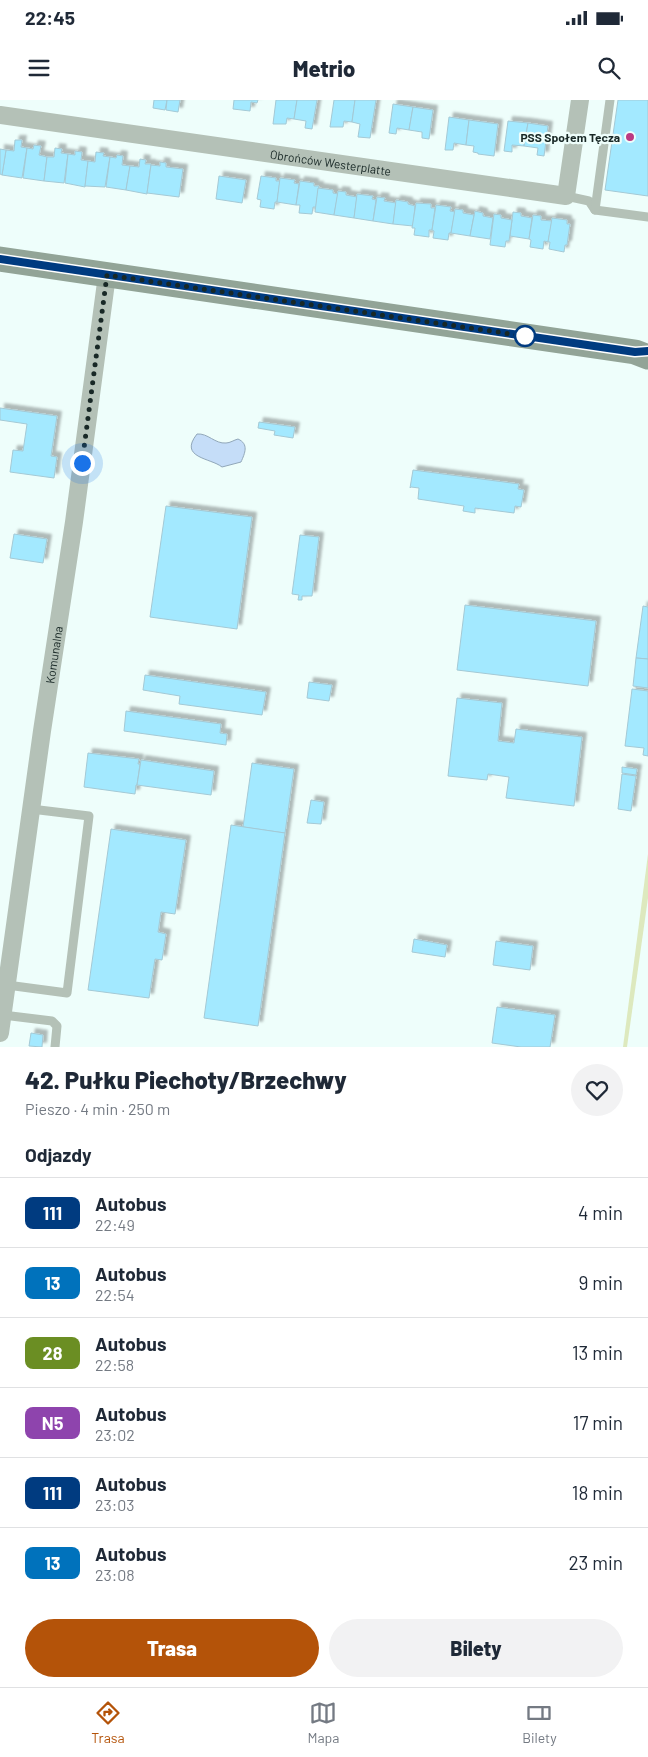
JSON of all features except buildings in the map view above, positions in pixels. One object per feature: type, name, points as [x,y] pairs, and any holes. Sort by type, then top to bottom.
[{"type":"street","points":[[566,196],[580,100]]},
{"type":"street","name":"Obrońców Westerplatte","points":[[0,115],[566,196]]},
{"type":"street","points":[[0,259],[644,353]]},
{"type":"street","name":"Komunalna","points":[[0,1034],[31,809],[74,522],[107,275]]},
{"type":"lane","points":[[595,210],[610,100]]},
{"type":"lane","points":[[566,196],[589,201],[595,210],[648,217]]},
{"type":"lane","points":[[7,985],[67,993],[88,816],[31,809]]},
{"type":"lane","points":[[2,1015],[52,1021],[57,1026],[55,1047]]},
{"type":"green space","points":[[648,854],[648,898],[627,1047],[623,1047]]},
{"type":"water","points":[[197,434],[205,435],[222,443],[229,443],[238,439],[245,446],[241,462],[222,467],[198,456],[191,448]]},
{"type":"bus line","name":"111","points":[[0,259],[635,352],[648,351]]},
{"type":"place","name":"PSS Społem Tęcza","points":[[630,137]]},
{"type":"route","points":[[82,463],[107,275],[525,336]]}]
